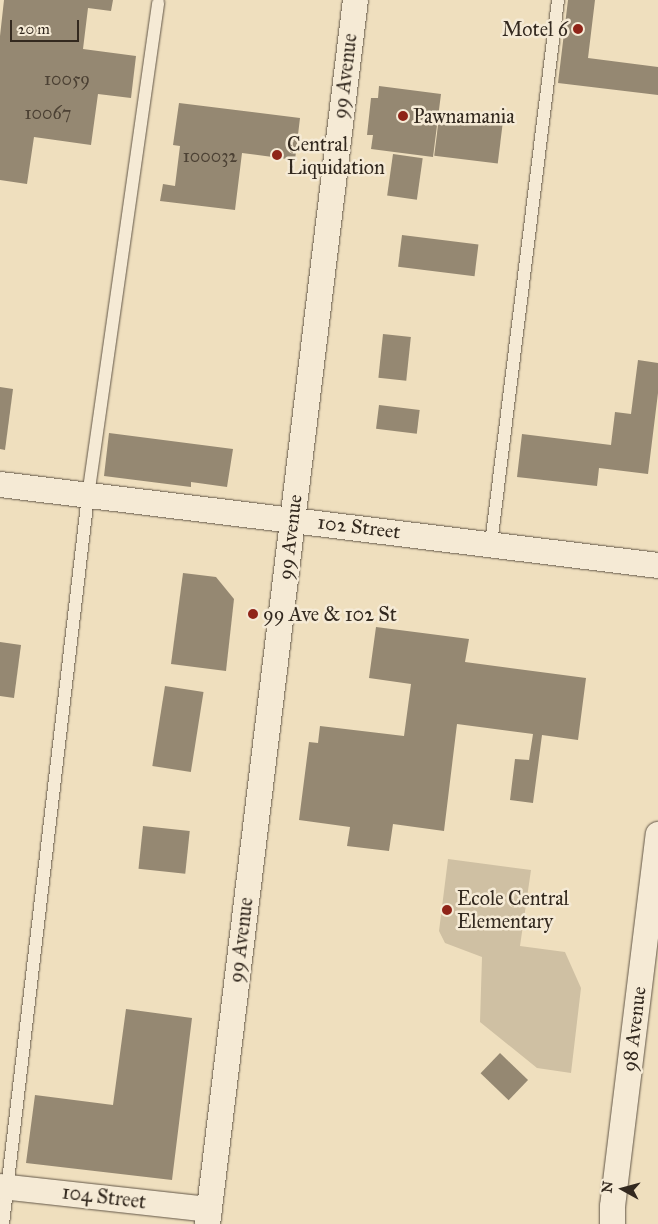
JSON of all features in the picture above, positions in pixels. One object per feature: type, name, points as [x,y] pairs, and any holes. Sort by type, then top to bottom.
[{"type":"street","name":"99 Avenue","points":[[208,1217],[355,0]]},
{"type":"street","name":"102 Street","points":[[0,484],[88,496],[292,518],[658,566]]},
{"type":"street","name":"98 Avenue","points":[[612,1224],[613,1196],[658,834]]},
{"type":"street","name":"104 Street","points":[[4,1186],[208,1217]]},
{"type":"lane","points":[[490,544],[558,0]]},
{"type":"lane","points":[[3,1224],[4,1186],[88,496],[158,3]]},
{"type":"shaded area","points":[[448,859],[531,870],[520,946],[565,952],[581,988],[571,1073],[537,1068],[480,1022],[482,957],[445,943],[439,931]]},
{"type":"building","points":[[4,0],[113,0],[111,11],[88,8],[83,49],[136,56],[131,98],[98,94],[91,145],[34,137],[27,184],[0,180],[0,36]]},
{"type":"building","name":"Motel 6","points":[[568,0],[595,0],[588,58],[658,67],[658,95],[558,83]]},
{"type":"building","name":"Pawnamania","points":[[379,86],[441,94],[433,157],[371,149],[373,135],[367,135],[371,98],[378,98]]},
{"type":"building","points":[[179,103],[300,118],[295,160],[242,153],[235,210],[160,201],[163,184],[175,186],[180,146],[173,145]]},
{"type":"building","points":[[439,117],[503,125],[498,164],[434,156]]},
{"type":"building","points":[[393,154],[423,158],[417,200],[387,196]]},
{"type":"building","points":[[402,235],[478,244],[475,276],[398,267]]},
{"type":"building","points":[[383,334],[411,337],[406,381],[378,378]]},
{"type":"building","points":[[638,360],[658,363],[658,393],[648,474],[599,468],[597,486],[517,477],[522,434],[611,445],[615,412],[631,414]]},
{"type":"building","points":[[0,387],[13,389],[5,450],[0,449]]},
{"type":"building","points":[[379,405],[420,410],[417,434],[376,429]]},
{"type":"building","points":[[109,433],[233,449],[227,487],[191,482],[191,487],[104,476]]},
{"type":"building","points":[[183,573],[216,577],[234,599],[226,671],[171,664]]},
{"type":"building","points":[[376,627],[469,639],[465,662],[586,678],[578,740],[542,735],[533,803],[510,800],[515,759],[529,760],[533,734],[457,724],[444,831],[393,824],[389,851],[347,846],[350,827],[299,820],[309,742],[318,743],[320,726],[404,736],[411,684],[369,678]]},
{"type":"building","points":[[0,642],[21,645],[14,698],[0,696]]},
{"type":"building","points":[[165,686],[204,692],[191,772],[152,766]]},
{"type":"building","points":[[143,826],[190,831],[185,874],[139,869]]},
{"type":"building","points":[[126,1009],[192,1018],[172,1180],[26,1163],[35,1095],[113,1105]]},
{"type":"building","points":[[500,1053],[528,1080],[509,1100],[481,1073]]},
{"type":"place","name":"Motel 6","points":[[578,29]]},
{"type":"place","name":"Pawnamania","points":[[403,116]]},
{"type":"place","name":"Central Liquidation","points":[[277,155]]},
{"type":"place","name":"99 Ave & 102 St","points":[[253,614]]},
{"type":"place","name":"Ecole Central Elementary","points":[[447,910]]}]
